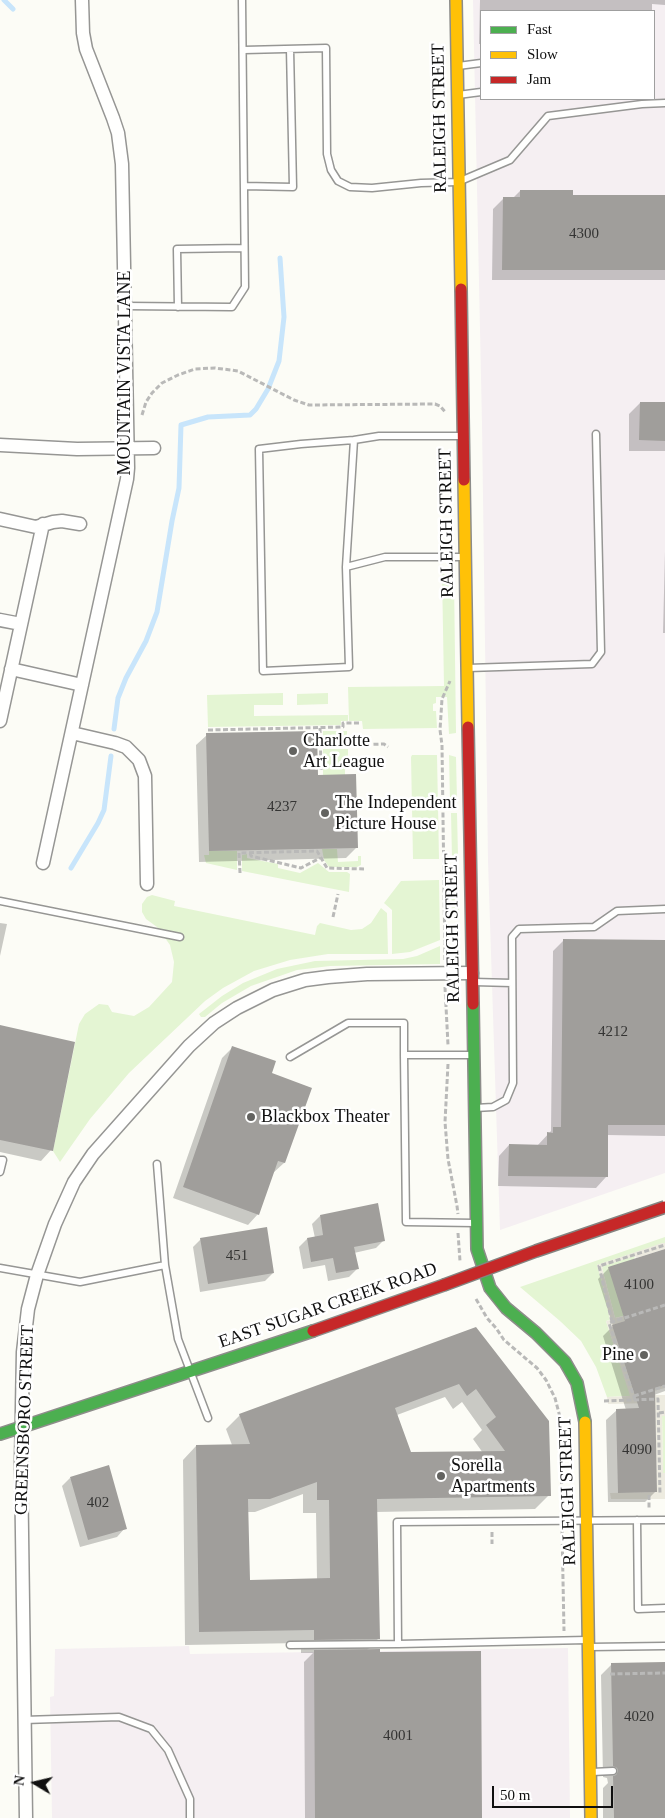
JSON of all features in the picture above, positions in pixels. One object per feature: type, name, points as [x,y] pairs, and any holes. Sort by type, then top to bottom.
[{"type":"street","name":"MOUNTAIN VISTA LANE","points":[[43,864],[127,479],[121,148],[114,118],[86,49],[83,33],[82,0]]},
{"type":"street","name":"RALEIGH STREET","points":[[456,0],[477,1249],[490,1288],[506,1308],[536,1332],[565,1362],[577,1383],[585,1425],[591,1818]]},
{"type":"street","points":[[0,446],[77,449],[154,448]]},
{"type":"street","points":[[0,519],[36,527],[62,521],[80,524]]},
{"type":"street","points":[[0,721],[43,524]]},
{"type":"street","points":[[0,620],[21,624]]},
{"type":"street","points":[[11,670],[82,685]]},
{"type":"street","points":[[72,733],[126,747],[139,760],[145,776],[147,884]]},
{"type":"street","name":"GREENSBORO STREET","points":[[26,1818],[21,1427],[24,1352],[28,1309],[37,1275],[55,1224],[70,1190],[93,1154],[189,1046],[214,1024],[237,1008],[273,990],[305,980],[367,974],[472,978]]},
{"type":"street","name":"EAST SUGAR CREEK ROAD","points":[[0,1434],[343,1321],[536,1251],[665,1207]]},
{"type":"lane","points":[[125,306],[232,307],[245,287],[242,0]]},
{"type":"lane","points":[[244,50],[326,48],[327,154],[331,170],[338,181],[350,187],[372,188],[421,183],[458,182],[510,160],[548,116],[642,104],[665,103]]},
{"type":"lane","points":[[244,186],[293,187],[290,49]]},
{"type":"lane","points":[[457,66],[480,63]]},
{"type":"lane","points":[[457,95],[480,92]]},
{"type":"lane","points":[[178,307],[177,249],[244,248]]},
{"type":"lane","points":[[467,668],[592,664],[601,652],[596,434]]},
{"type":"lane","points":[[354,440],[346,567],[349,667],[264,671],[259,449],[379,436],[463,436]]},
{"type":"lane","points":[[346,567],[385,557],[466,557]]},
{"type":"lane","points":[[0,900],[180,937]]},
{"type":"lane","points":[[474,1108],[493,1107],[506,1100],[513,1083],[512,937],[519,929],[594,927],[617,911],[665,909]]},
{"type":"lane","points":[[472,978],[490,984],[512,983]]},
{"type":"lane","points":[[290,1057],[348,1023],[404,1023],[406,1222],[476,1223]]},
{"type":"lane","points":[[404,1055],[473,1055]]},
{"type":"lane","points":[[0,1160],[3,1160],[0,1172]]},
{"type":"lane","points":[[157,1164],[165,1265],[178,1339],[208,1418]]},
{"type":"lane","points":[[0,1268],[80,1282],[165,1265]]},
{"type":"lane","points":[[636,1520],[638,1608],[665,1608]]},
{"type":"lane","points":[[398,1644],[397,1522],[665,1520]]},
{"type":"lane","points":[[290,1645],[589,1644],[665,1646]]},
{"type":"lane","points":[[24,1720],[119,1717],[151,1729],[168,1750],[190,1799],[190,1818]]},
{"type":"lane","points":[[591,1772],[613,1771]]},
{"type":"path","points":[[142,415],[146,402],[162,383],[178,374],[195,369],[214,368],[238,371],[284,395]]},
{"type":"path","points":[[208,730],[343,727],[343,723],[359,723]]},
{"type":"path","points":[[320,728],[321,770]]},
{"type":"path","points":[[321,746],[384,744],[388,747]]},
{"type":"path","points":[[240,873],[239,853],[317,851],[327,868],[364,869]]},
{"type":"path","points":[[250,853],[250,856],[301,868],[320,858]]},
{"type":"path","points":[[333,918],[338,894]]},
{"type":"path","points":[[634,1398],[610,1323],[612,1322],[599,1266],[665,1246]]},
{"type":"path","points":[[612,1322],[665,1305]]},
{"type":"path","points":[[634,1398],[665,1386]]},
{"type":"path","points":[[604,1401],[634,1398],[658,1399],[660,1495]]},
{"type":"path","points":[[658,1413],[665,1412]]},
{"type":"path","points":[[610,1674],[665,1672]]},
{"type":"shaded area","points":[[473,0],[665,0],[665,1173],[500,1230],[488,861],[482,424]]},
{"type":"shaded area","points":[[665,1243],[665,1249],[636,1258],[635,1256],[603,1266],[602,1268],[615,1318],[665,1308],[613,1325],[665,1385],[665,1388],[646,1393],[647,1395],[665,1395],[665,1416],[662,1416],[665,1499],[611,1499],[610,1493],[657,1492],[655,1403],[608,1404],[607,1397],[630,1396],[606,1321],[610,1320],[597,1265]]},
{"type":"shaded area","points":[[189,1646],[190,1654],[568,1648],[570,1818],[52,1818],[50,1697],[54,1696],[55,1649]]},
{"type":"green space","points":[[442,573],[454,579],[456,733],[449,734],[447,697],[436,697],[436,703],[433,704],[433,711],[436,711],[437,728],[363,729],[362,721],[349,721],[348,687],[444,686]]},
{"type":"green space","points":[[283,693],[283,705],[254,705],[254,716],[348,715],[348,721],[341,721],[341,725],[208,727],[207,695]]},
{"type":"green space","points":[[328,693],[328,704],[297,705],[297,694]]},
{"type":"green space","points":[[323,731],[347,731],[347,741],[323,741]]},
{"type":"green space","points":[[323,749],[348,749],[348,766],[345,766],[345,775],[323,775]]},
{"type":"green space","points":[[412,755],[437,755],[439,859],[413,859]]},
{"type":"green space","points":[[449,755],[456,757],[457,801],[450,801]]},
{"type":"green space","points":[[451,813],[457,813],[458,856],[456,858],[452,858]]},
{"type":"green space","points":[[322,849],[337,849],[338,862],[358,861],[358,856],[361,856],[361,865],[357,867],[329,867],[324,860]]},
{"type":"green space","points":[[209,851],[237,851],[237,870],[206,863],[204,855],[209,855]]},
{"type":"green space","points":[[247,854],[247,858],[278,864],[278,868],[300,873],[318,863],[329,872],[347,872],[350,874],[349,892],[242,871],[242,855]]},
{"type":"green space","points":[[451,879],[455,879],[459,884],[459,912],[452,912]]},
{"type":"green space","points":[[439,880],[440,940],[410,952],[392,954],[392,910],[384,903],[401,881]]},
{"type":"green space","points":[[152,895],[175,901],[174,906],[315,935],[317,926],[320,923],[351,930],[362,929],[371,923],[381,908],[387,913],[388,954],[328,954],[290,960],[254,971],[223,988],[205,1001],[129,1073],[90,1119],[60,1162],[53,1151],[79,1024],[85,1014],[99,1004],[108,1005],[112,1012],[134,1016],[149,1007],[172,982],[174,962],[170,945],[157,927],[146,919],[142,912],[142,904],[147,897]]},
{"type":"green space","points":[[440,946],[440,964],[330,966],[297,970],[251,986],[222,1003],[205,1017],[201,1017],[199,1014],[243,983],[277,969],[315,961],[403,959],[417,956]]},
{"type":"green space","points":[[665,1237],[665,1243],[597,1265],[610,1320],[606,1321],[631,1396],[607,1397],[596,1367],[581,1341],[520,1287]]},
{"type":"green space","points":[[635,1255],[623,1316],[615,1318],[602,1268]]},
{"type":"green space","points":[[662,1416],[665,1416],[665,1473],[663,1473]]},
{"type":"building","points":[[520,190],[573,190],[573,195],[665,195],[665,270],[502,270],[503,197],[520,197]]},
{"type":"building","points":[[640,402],[665,402],[665,441],[639,440]]},
{"type":"building","points":[[317,731],[318,775],[356,774],[358,848],[209,851],[206,733]]},
{"type":"building","points":[[563,939],[665,940],[665,1125],[608,1125],[608,1177],[508,1176],[509,1144],[547,1145],[547,1132],[553,1133],[553,1127],[561,1127]]},
{"type":"building","points":[[0,1025],[75,1042],[53,1151],[0,1140]]},
{"type":"building","points":[[232,1046],[276,1061],[272,1073],[312,1088],[285,1163],[278,1161],[259,1215],[183,1187]]},
{"type":"building","points":[[378,1203],[385,1241],[354,1247],[359,1269],[336,1273],[333,1258],[311,1262],[307,1238],[323,1235],[320,1215]]},
{"type":"building","points":[[267,1227],[274,1273],[208,1284],[200,1238]]},
{"type":"building","points":[[665,1249],[665,1385],[655,1388],[657,1492],[618,1493],[616,1409],[639,1408],[612,1325],[625,1321],[608,1267]]},
{"type":"building","name":"Sorella Apartments","points":[[476,1327],[549,1421],[551,1496],[377,1499],[380,1639],[314,1640],[314,1630],[199,1632],[196,1445],[250,1444],[239,1414]],"holes":[[[459,1384],[467,1396],[476,1389],[496,1417],[486,1425],[505,1451],[411,1452],[395,1408]],[[317,1482],[317,1500],[329,1500],[330,1578],[250,1580],[248,1499],[270,1499]]]},
{"type":"building","points":[[109,1465],[127,1529],[88,1540],[70,1477]]},
{"type":"building","points":[[380,1649],[380,1652],[481,1651],[482,1818],[315,1818],[314,1650]]},
{"type":"building","points":[[665,1662],[665,1818],[614,1818],[613,1776],[618,1771],[613,1766],[611,1663]]},
{"type":"waterway","points":[[4,0],[13,9]]},
{"type":"waterway","points":[[114,729],[118,698],[126,678],[146,641],[157,612],[179,488],[181,425],[208,417],[250,415],[256,409],[268,389],[279,361],[284,317],[280,258]]},
{"type":"waterway","points":[[71,868],[104,810],[111,756]]},
{"type":"traffic: fast","points":[[473,1004],[477,1249],[490,1288],[506,1308],[536,1333],[565,1362],[577,1383],[585,1422]]},
{"type":"traffic: fast","points":[[0,1434],[313,1331]]},
{"type":"traffic: slow","points":[[456,0],[461,289]]},
{"type":"traffic: slow","points":[[464,480],[468,727]]},
{"type":"traffic: slow","points":[[585,1422],[591,1818]]},
{"type":"traffic: jam","points":[[461,289],[464,480]]},
{"type":"traffic: jam","points":[[468,727],[473,1004]]},
{"type":"traffic: jam","points":[[444,1285],[665,1207]]},
{"type":"traffic: jam","points":[[313,1331],[444,1285]]},
{"type":"place","name":"Charlotte Art League","points":[[293,751]]},
{"type":"place","name":"The Independent Picture House","points":[[325,813]]},
{"type":"place","name":"Blackbox Theater","points":[[251,1117]]},
{"type":"place","name":"Pine","points":[[644,1355]]},
{"type":"place","name":"Sorella Apartments","points":[[441,1476]]}]
